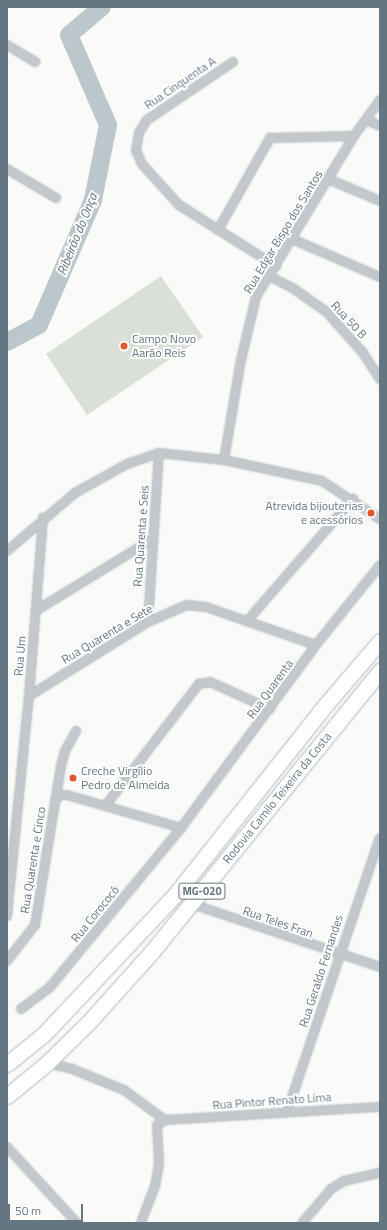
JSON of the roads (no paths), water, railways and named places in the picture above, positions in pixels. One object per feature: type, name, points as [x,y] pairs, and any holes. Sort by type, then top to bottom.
[{"type":"highway","name":"Rodovia Camilo Teixeira da Costa","points":[[7,1064],[44,1034],[174,896],[380,641]]},
{"type":"highway","name":"Rodovia Camilo Teixeira da Costa","points":[[7,1096],[47,1063],[88,1023],[192,904],[380,671]]},
{"type":"street","points":[[7,45],[35,62]]},
{"type":"street","name":"Rua Cinquenta A","points":[[218,230],[179,205],[142,164],[136,150],[139,133],[147,120],[233,62]]},
{"type":"street","name":"Rua Edgar Bispo dos Santos","points":[[224,460],[241,360],[254,304],[269,276],[354,136],[380,100]]},
{"type":"street","points":[[367,120],[380,126]]},
{"type":"street","points":[[276,266],[218,230],[270,138],[354,136]]},
{"type":"street","points":[[7,168],[56,198]]},
{"type":"street","points":[[328,179],[380,201]]},
{"type":"street","points":[[292,239],[380,277]]},
{"type":"street","name":"Rua 50 B","points":[[269,276],[294,289],[326,312],[363,353],[380,379]]},
{"type":"street","points":[[7,551],[43,518],[75,493],[126,464],[159,453],[224,460],[322,481],[353,500],[380,520]]},
{"type":"street","name":"Rua Quarenta e Seis","points":[[148,622],[159,453]]},
{"type":"street","points":[[247,621],[353,500]]},
{"type":"street","name":"Rua Um","points":[[7,916],[29,696],[43,518]]},
{"type":"street","points":[[36,610],[153,539]]},
{"type":"street","name":"Rua Quarenta","points":[[181,828],[316,645],[380,565]]},
{"type":"street","name":"Rua Quarenta e Sete","points":[[29,696],[148,622],[186,605],[206,607],[316,645]]},
{"type":"street","points":[[106,805],[199,684],[210,682],[270,709]]},
{"type":"street","name":"Rua Quarenta e Cinco","points":[[7,961],[35,925],[55,801],[65,751],[76,730]]},
{"type":"street","points":[[55,801],[60,795],[67,795],[106,805],[181,828]]},
{"type":"street","name":"Rua Corococó","points":[[21,1009],[50,988],[181,828]]},
{"type":"street","name":"Rua Geraldo Fernandes","points":[[287,1112],[339,955],[380,838]]},
{"type":"street","name":"Rua Teles Fran","points":[[192,904],[339,955],[380,967]]},
{"type":"street","points":[[47,1063],[84,1073],[124,1090],[165,1120],[156,1125],[159,1164],[147,1212],[141,1223]]},
{"type":"street","name":"Rua Pintor Renato Lima","points":[[165,1120],[380,1107]]},
{"type":"street","points":[[7,1147],[78,1223]]},
{"type":"street","points":[[302,1223],[331,1189],[344,1181],[380,1173]]},
{"type":"street","points":[[147,1212],[149,1223]]},
{"type":"waterway","name":"Ribeirão do Onça","points":[[7,342],[39,325],[93,200],[108,125],[69,35],[102,7]]},
{"type":"place","name":"Campo Novo Aarão Reis","points":[[124,346]]},
{"type":"place","name":"Atrevida bijouterias e acessórios","points":[[371,513]]},
{"type":"place","name":"Creche Virgílio Pedro de Almeida","points":[[73,778]]}]
